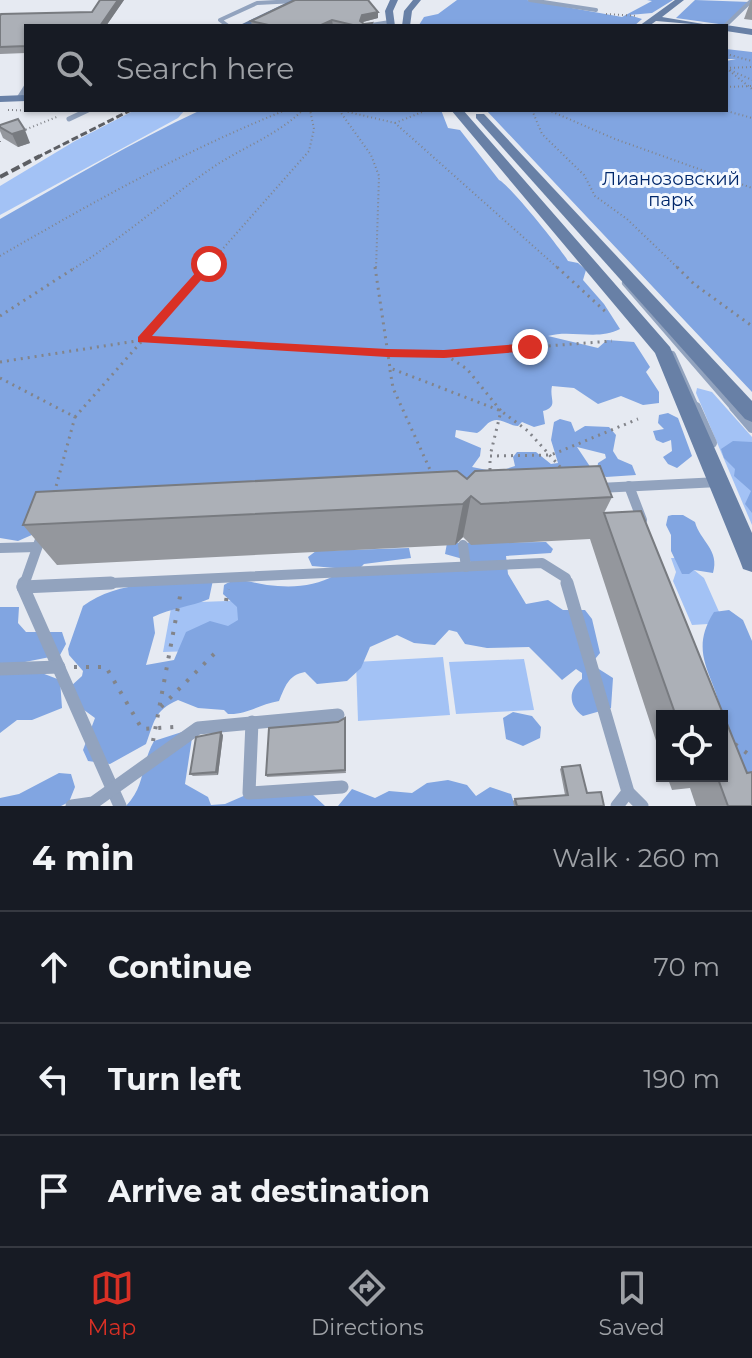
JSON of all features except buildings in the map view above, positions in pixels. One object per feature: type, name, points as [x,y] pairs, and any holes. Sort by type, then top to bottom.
[{"type":"main road","points":[[246,24],[297,0]]},
{"type":"main road","points":[[390,24],[389,11],[394,0]]},
{"type":"main road","points":[[406,24],[408,11],[417,0]]},
{"type":"main road","points":[[646,24],[680,0]]},
{"type":"main road","points":[[654,18],[697,24]]},
{"type":"main road","points":[[728,27],[752,32]]},
{"type":"main road","points":[[0,99],[24,98]]},
{"type":"main road","points":[[459,112],[609,273],[752,414]]},
{"type":"main road","points":[[477,112],[609,273],[663,351],[750,548]]},
{"type":"lane","points":[[225,24],[220,20],[257,3],[297,0]]},
{"type":"lane","points":[[530,0],[596,10]]},
{"type":"lane","points":[[728,25],[752,0]]},
{"type":"lane","points":[[69,119],[84,112]]},
{"type":"lane","points":[[609,273],[630,291],[752,428]]},
{"type":"lane","points":[[609,273],[620,292],[667,347],[679,367],[750,548]]},
{"type":"lane","points":[[580,490],[719,482]]},
{"type":"lane","points":[[629,486],[646,529]]},
{"type":"lane","points":[[49,516],[23,587],[120,806]]},
{"type":"lane","points":[[463,545],[466,567]]},
{"type":"lane","points":[[0,548],[37,547]]},
{"type":"lane","points":[[23,587],[542,563],[566,578],[628,792],[642,806]]},
{"type":"lane","points":[[0,669],[59,667]]},
{"type":"lane","points":[[72,806],[93,803],[198,728],[338,715]]},
{"type":"lane","points":[[252,722],[249,793],[342,787]]},
{"type":"lane","points":[[617,806],[628,792]]},
{"type":"path","points":[[623,16],[640,15]]},
{"type":"path","points":[[728,55],[752,61]]},
{"type":"path","points":[[728,68],[752,67]]},
{"type":"path","points":[[728,69],[752,80]]},
{"type":"path","points":[[728,70],[751,87]]},
{"type":"path","points":[[728,87],[751,87]]},
{"type":"path","points":[[0,109],[24,112]]},
{"type":"path","points":[[728,111],[752,118]]},
{"type":"path","points":[[15,133],[70,112]]},
{"type":"path","points":[[0,256],[84,207],[221,136],[281,112]]},
{"type":"path","points":[[0,316],[111,245],[211,168],[272,135],[301,112]]},
{"type":"path","points":[[49,516],[75,417],[309,151],[314,129],[310,112]]},
{"type":"path","points":[[341,112],[371,155],[379,176],[374,257],[393,388],[432,472],[434,484]]},
{"type":"path","points":[[348,112],[395,123],[608,314]]},
{"type":"path","points":[[395,123],[422,112]]},
{"type":"path","points":[[533,112],[542,134],[584,175],[595,196],[627,219],[694,284],[752,326]]},
{"type":"path","points":[[553,112],[615,139],[752,188]]},
{"type":"path","points":[[0,362],[143,340],[444,354],[612,341]]},
{"type":"path","points":[[444,354],[467,369],[501,411]]},
{"type":"path","points":[[390,368],[501,411],[528,431],[580,490]]},
{"type":"path","points":[[0,378],[75,417]]},
{"type":"path","points":[[490,473],[490,456],[501,411]]},
{"type":"path","points":[[490,456],[551,455],[638,419]]},
{"type":"path","points":[[150,761],[183,579]]},
{"type":"path","points":[[159,709],[218,650]]},
{"type":"path","points":[[59,667],[106,667],[142,729],[209,726]]},
{"type":"path","points":[[729,739],[752,757]]},
{"type":"shaded area","points":[[131,112],[183,112],[178,118],[0,215],[0,186]]},
{"type":"shaded area","points":[[697,388],[712,392],[752,437],[752,525],[696,393]]},
{"type":"shaded area","points":[[671,558],[688,558],[694,570],[704,578],[724,623],[692,625],[673,581],[676,572]]},
{"type":"shaded area","points":[[255,600],[250,649],[163,652],[172,603]]},
{"type":"shaded area","points":[[443,657],[450,715],[358,721],[356,662]]},
{"type":"shaded area","points":[[524,659],[534,710],[456,714],[449,662]]},
{"type":"green space","points":[[457,0],[527,0],[622,17],[652,1],[647,0],[673,0],[652,13],[629,15],[642,19],[636,24],[420,24],[424,17],[438,14]]},
{"type":"green space","points":[[695,0],[750,2],[727,24],[676,18]]},
{"type":"green space","name":"Лианозовский парк","points":[[728,49],[752,52],[752,392],[488,112],[728,112],[728,61],[736,59],[728,59]]},
{"type":"green space","points":[[197,112],[442,112],[448,128],[460,130],[568,261],[578,263],[586,270],[583,280],[620,329],[593,335],[548,336],[598,348],[607,340],[634,342],[650,367],[646,372],[659,392],[659,403],[643,405],[621,396],[598,404],[574,388],[552,386],[551,407],[543,411],[545,424],[534,427],[522,422],[518,426],[495,420],[477,433],[456,430],[455,437],[481,448],[480,456],[472,467],[497,472],[515,466],[513,457],[517,452],[536,452],[551,464],[558,463],[551,440],[554,422],[560,419],[571,422],[575,432],[585,426],[609,427],[616,435],[613,451],[618,459],[632,465],[636,475],[606,477],[597,471],[598,463],[606,458],[605,454],[577,447],[593,471],[34,534],[18,541],[0,538],[0,219]]},
{"type":"green space","points":[[668,413],[678,418],[692,456],[677,468],[668,464],[663,457],[672,451],[671,440],[663,443],[656,440],[653,431],[664,429],[658,423],[659,415]]},
{"type":"green space","points":[[733,441],[752,442],[752,513],[745,504],[751,491],[734,476],[735,469],[724,458],[721,449]]},
{"type":"green space","points":[[683,515],[695,522],[712,552],[713,573],[694,570],[682,574],[671,551],[671,535],[666,525],[668,516]]},
{"type":"green space","points":[[546,542],[553,549],[551,553],[506,556],[508,574],[526,604],[548,600],[563,610],[585,610],[592,619],[600,653],[591,664],[613,678],[611,708],[583,716],[572,702],[572,693],[582,679],[582,673],[576,669],[562,680],[529,647],[487,648],[465,644],[457,632],[449,630],[435,645],[414,643],[397,635],[370,647],[361,668],[347,681],[317,684],[305,672],[288,682],[279,701],[235,714],[198,708],[178,700],[159,713],[146,744],[110,764],[88,761],[83,750],[95,718],[69,699],[70,687],[83,671],[69,655],[68,649],[83,606],[97,598],[112,591],[145,584],[213,580],[209,599],[153,617],[155,633],[146,665],[174,660],[186,632],[210,621],[228,626],[238,620],[237,607],[223,594],[224,585],[229,582],[294,586],[319,582],[335,575],[335,568],[312,566],[308,557],[316,551],[409,548],[411,558],[364,564],[358,570],[471,571],[470,561],[445,554],[447,543]]},
{"type":"green space","points":[[0,607],[19,607],[18,623],[26,632],[62,632],[66,644],[60,655],[0,667]]},
{"type":"green space","points":[[729,610],[743,620],[752,641],[752,781],[728,777],[728,710],[720,710],[703,654],[706,628],[714,612]]},
{"type":"green space","points":[[34,670],[60,680],[62,708],[32,720],[17,720],[0,733],[0,672]]},
{"type":"green space","points":[[513,712],[532,716],[541,727],[540,738],[523,746],[506,739],[503,718]]},
{"type":"green space","points":[[185,731],[192,738],[185,784],[208,797],[211,805],[225,804],[255,791],[312,794],[325,806],[126,806],[137,790],[154,741]]},
{"type":"green space","points":[[59,773],[71,774],[75,787],[69,802],[61,806],[0,806],[0,798],[19,794]]},
{"type":"green space","points":[[448,780],[467,785],[476,796],[490,787],[511,794],[515,806],[338,806],[352,789],[375,798],[389,791],[412,793],[427,783]]},
{"type":"railway","points":[[36,158],[127,112]]},
{"type":"railway","points":[[0,177],[40,156]]},
{"type":"route","points":[[209,264],[143,340],[387,353],[444,354],[530,347]]}]
